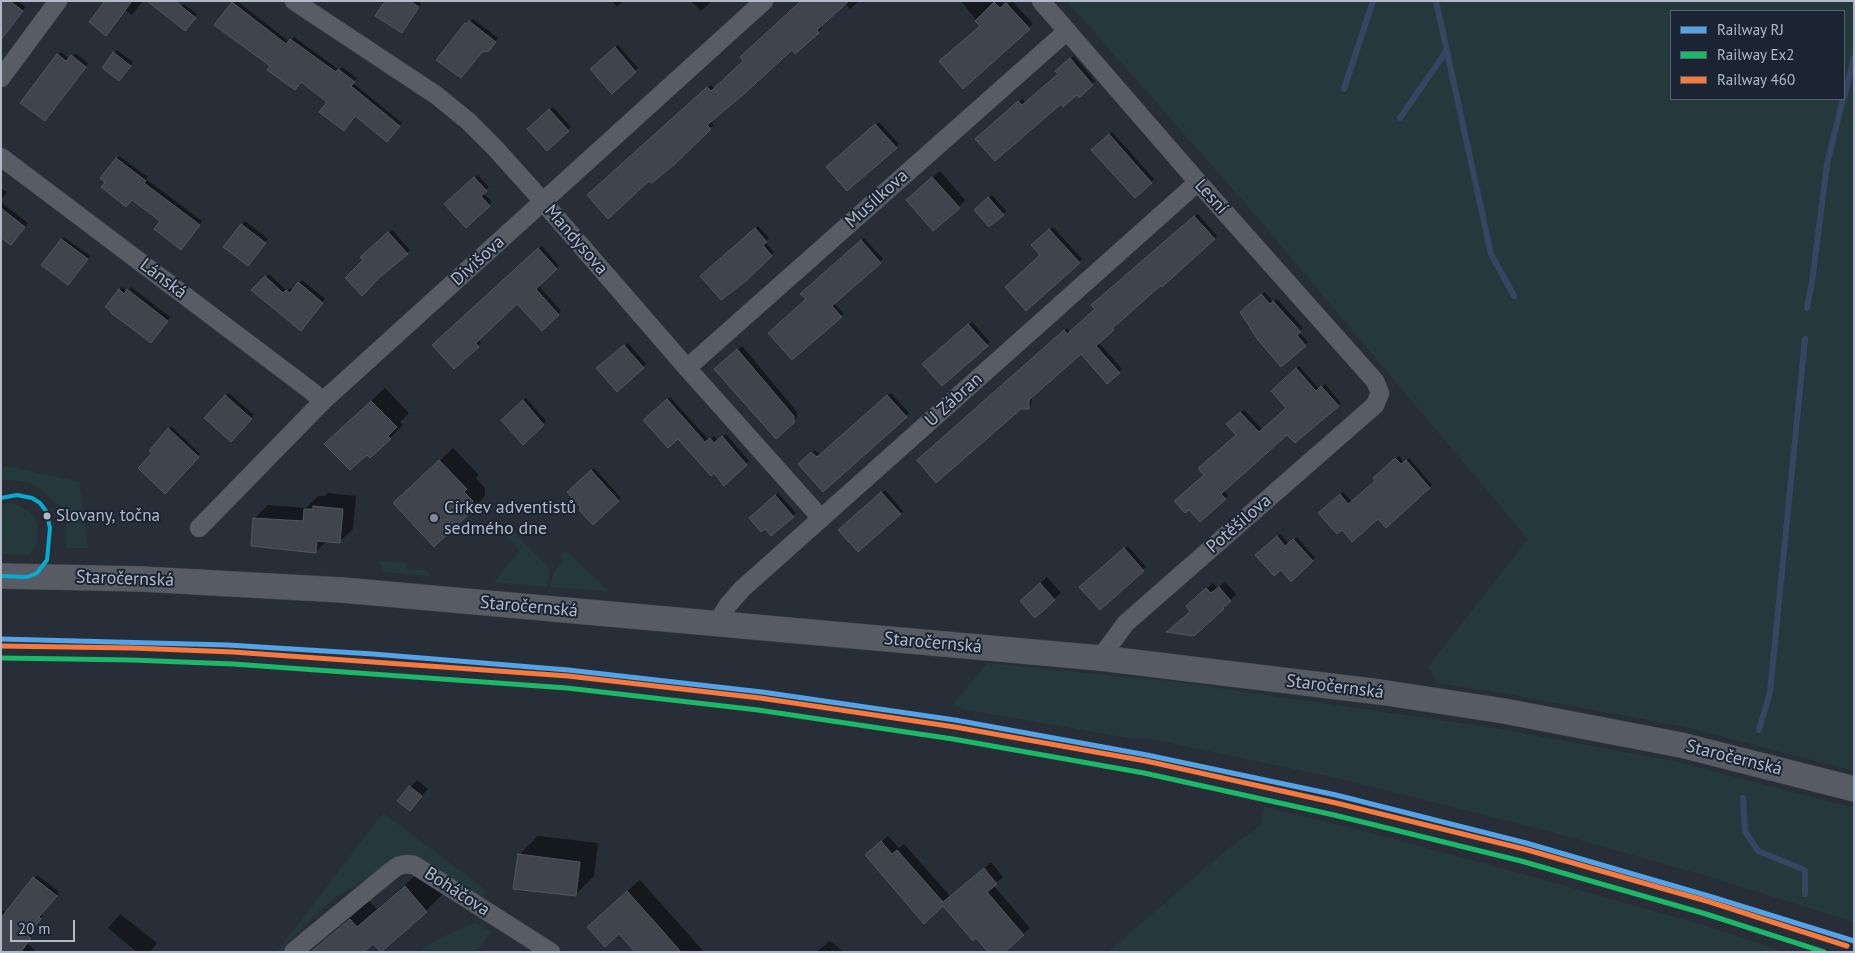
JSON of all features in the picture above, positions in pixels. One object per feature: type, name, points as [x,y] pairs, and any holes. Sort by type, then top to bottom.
[{"type":"main road","name":"Staročernská","points":[[1,576],[254,584],[1100,658],[1380,692],[1504,712],[1682,745],[1854,789]]},
{"type":"street","points":[[1,78],[58,1]]},
{"type":"street","name":"Mandysova","points":[[294,1],[436,95],[468,121],[495,148],[821,518]]},
{"type":"street","name":"Divišova","points":[[200,528],[323,402],[764,1]]},
{"type":"street","name":"Lesní","points":[[1041,1],[1198,182],[1375,381],[1380,393]]},
{"type":"street","name":"Musílkova","points":[[687,368],[1067,31]]},
{"type":"street","name":"Lánská","points":[[1,157],[302,384],[323,402]]},
{"type":"street","name":"U Zábran","points":[[717,623],[728,605],[742,589],[1198,182]]},
{"type":"street","name":"Potěšilova","points":[[1100,658],[1126,623],[1375,405],[1380,393]]},
{"type":"street","name":"Boháčova","points":[[294,951],[391,871],[398,866],[406,864],[414,865],[551,952]]},
{"type":"green space","points":[[1067,1],[1854,1],[1854,771],[1685,727],[1438,683],[1428,667],[1528,539],[1252,211]]},
{"type":"green space","points":[[7,466],[79,482],[88,548],[66,548],[66,507],[60,506],[30,483],[1,480],[1,469]]},
{"type":"green space","points":[[16,504],[29,512],[34,517],[37,525],[36,545],[29,555],[1,554],[1,505]]},
{"type":"green space","points":[[505,527],[511,529],[549,568],[547,587],[494,582],[520,550],[500,530]]},
{"type":"green space","points":[[565,551],[609,591],[550,587],[554,571],[564,561],[560,556]]},
{"type":"green space","points":[[379,561],[407,563],[407,569],[425,570],[430,576],[384,572]]},
{"type":"green space","points":[[988,663],[1184,683],[1501,729],[1678,762],[1854,808],[1854,922],[1717,879],[1548,831],[1342,779],[1146,738],[1134,739],[963,709],[953,704]]},
{"type":"green space","points":[[1264,807],[1348,827],[1519,873],[1703,925],[1786,952],[1108,952],[1229,848],[1261,825]]},
{"type":"green space","points":[[383,813],[487,891],[479,903],[460,884],[404,854],[389,866],[334,898],[285,944],[291,952],[277,952]]},
{"type":"green space","points":[[473,924],[477,924],[491,932],[476,952],[420,952],[426,946]]},
{"type":"building","points":[[1,1],[10,1],[23,11],[1,40]]},
{"type":"building","points":[[105,1],[132,1],[106,36],[89,22]]},
{"type":"building","points":[[147,1],[175,1],[196,18],[185,31]]},
{"type":"building","points":[[385,1],[410,1],[419,7],[402,33],[375,16]]},
{"type":"building","points":[[801,1],[849,1],[817,30],[819,33],[795,54],[792,50],[707,125],[711,129],[676,163],[652,183],[649,181],[608,219],[587,195],[707,87],[711,91],[743,61],[740,57]]},
{"type":"building","points":[[232,2],[286,44],[290,39],[336,72],[338,69],[355,82],[351,86],[400,126],[387,142],[355,116],[344,131],[319,112],[327,102],[301,82],[295,90],[267,70],[270,66],[214,25]]},
{"type":"building","points":[[994,2],[1000,8],[1006,3],[1030,29],[963,89],[939,61],[980,26],[975,21]]},
{"type":"building","points":[[469,21],[496,42],[489,51],[482,52],[461,78],[436,60],[465,23],[467,24]]},
{"type":"building","points":[[615,47],[636,72],[612,94],[590,69]]},
{"type":"building","points":[[113,52],[131,66],[119,81],[102,68]]},
{"type":"building","points":[[57,54],[66,61],[71,55],[86,67],[45,121],[20,103]]},
{"type":"building","points":[[1070,58],[1093,85],[1079,98],[1077,95],[1063,107],[1061,104],[995,161],[975,139],[1018,101],[1022,105],[1058,74],[1055,71]]},
{"type":"building","points":[[549,109],[569,131],[547,151],[527,129]]},
{"type":"building","points":[[875,124],[897,148],[847,191],[826,167]]},
{"type":"building","points":[[1109,134],[1152,183],[1135,198],[1091,150]]},
{"type":"building","points":[[116,158],[146,181],[144,183],[200,225],[181,250],[154,229],[160,221],[132,200],[126,207],[101,187],[105,182],[100,178]]},
{"type":"building","points":[[474,177],[487,191],[481,196],[490,206],[466,228],[444,204]]},
{"type":"building","points":[[932,177],[960,208],[933,231],[906,200]]},
{"type":"building","points":[[988,197],[1004,215],[989,227],[974,210]]},
{"type":"building","points":[[1,208],[25,227],[11,245],[1,238]]},
{"type":"building","points":[[1194,216],[1215,239],[1113,328],[1114,330],[1096,346],[1120,373],[1107,384],[1081,354],[1029,400],[1029,409],[1021,409],[936,483],[917,460],[1064,330],[1067,334],[1095,309],[1091,305]]},
{"type":"building","points":[[241,224],[266,243],[248,266],[223,247]]},
{"type":"building","points":[[755,228],[767,242],[763,245],[772,256],[747,280],[721,300],[700,276]]},
{"type":"building","points":[[1049,229],[1080,263],[1026,311],[1005,287],[1040,255],[1031,245]]},
{"type":"building","points":[[388,232],[408,254],[379,278],[362,296],[345,278],[363,260],[360,257]]},
{"type":"building","points":[[61,239],[88,259],[68,285],[41,265]]},
{"type":"building","points":[[861,240],[881,263],[832,306],[842,317],[792,360],[768,333],[806,299],[800,294]]},
{"type":"building","points":[[538,248],[557,269],[536,289],[559,315],[542,331],[517,304],[476,343],[479,347],[454,369],[432,345]]},
{"type":"building","points":[[265,276],[283,293],[286,290],[290,293],[298,282],[323,303],[301,331],[251,290]]},
{"type":"building","points":[[119,289],[124,294],[127,289],[168,321],[151,343],[105,307]]},
{"type":"building","points":[[1261,294],[1270,304],[1273,301],[1301,332],[1297,335],[1306,346],[1281,367],[1258,340],[1240,312]]},
{"type":"building","points":[[968,324],[988,346],[942,386],[922,364]]},
{"type":"building","points":[[624,345],[644,368],[617,392],[596,368]]},
{"type":"building","points":[[737,349],[794,416],[794,423],[776,439],[714,369]]},
{"type":"building","points":[[1296,368],[1316,391],[1321,386],[1339,406],[1295,443],[1287,435],[1221,494],[1226,499],[1200,522],[1189,510],[1185,513],[1174,501],[1204,475],[1198,468],[1236,435],[1226,424],[1240,412],[1259,432],[1286,408],[1271,391]]},
{"type":"building","points":[[225,395],[252,419],[231,442],[204,418]]},
{"type":"building","points":[[887,395],[907,417],[823,492],[798,464],[811,452],[817,457]]},
{"type":"building","points":[[667,399],[705,442],[710,438],[714,443],[722,436],[747,465],[724,486],[714,473],[711,476],[678,439],[668,448],[643,420]]},
{"type":"building","points":[[523,400],[544,425],[523,445],[501,420]]},
{"type":"building","points":[[371,401],[397,427],[388,436],[391,439],[370,458],[367,455],[350,470],[324,444]]},
{"type":"building","points":[[168,428],[199,457],[165,494],[138,468],[152,453],[149,451]]},
{"type":"building","points":[[1395,458],[1401,464],[1406,460],[1430,488],[1386,528],[1378,519],[1352,542],[1342,530],[1337,534],[1318,513],[1340,494],[1348,504],[1375,481],[1373,478]]},
{"type":"building","points":[[439,460],[467,489],[464,492],[473,501],[472,511],[434,547],[393,503]]},
{"type":"building","points":[[591,470],[619,501],[593,525],[579,510],[581,508],[567,492]]},
{"type":"building","points":[[881,492],[901,514],[858,552],[838,530]]},
{"type":"building","points":[[775,495],[794,517],[771,536],[765,529],[761,532],[749,518]]},
{"type":"building","points":[[313,506],[343,509],[340,543],[317,541],[316,553],[251,546],[253,518],[303,521],[304,509],[313,509]]},
{"type":"building","points":[[1277,536],[1285,546],[1293,539],[1313,561],[1291,582],[1281,570],[1274,576],[1255,555]]},
{"type":"building","points":[[1124,548],[1144,571],[1100,610],[1079,587]]},
{"type":"building","points":[[1040,583],[1055,600],[1035,618],[1020,601]]},
{"type":"building","points":[[1219,587],[1231,601],[1194,636],[1166,632],[1190,612],[1186,606],[1206,588],[1211,593]]},
{"type":"building","points":[[409,786],[422,796],[410,811],[397,801]]},
{"type":"building","points":[[881,841],[892,854],[897,850],[943,902],[984,868],[997,884],[987,892],[1024,935],[1005,952],[988,952],[976,938],[973,941],[943,906],[924,924],[865,855]]},
{"type":"building","points":[[518,854],[580,862],[576,896],[513,889]]},
{"type":"building","points":[[33,877],[57,896],[39,917],[41,919],[28,936],[31,938],[21,952],[1,952],[1,918]]},
{"type":"building","points":[[405,886],[427,912],[381,952],[373,944],[364,952],[311,952],[350,919],[357,927]]},
{"type":"building","points":[[627,891],[681,952],[635,952],[619,934],[605,947],[587,927]]},
{"type":"waterway","points":[[1344,89],[1373,1]]},
{"type":"waterway","points":[[1436,1],[1491,254],[1514,296]]},
{"type":"waterway","points":[[1400,118],[1447,50]]},
{"type":"waterway","points":[[1845,94],[1854,58]]},
{"type":"waterway","points":[[1807,308],[1827,164],[1843,100]]},
{"type":"waterway","points":[[1759,730],[1770,692],[1805,339]]},
{"type":"waterway","points":[[1743,798],[1745,831],[1758,851],[1805,870],[1805,894]]},
{"type":"rail line","name":"RJ","points":[[1,639],[228,645],[373,654],[568,670],[762,692],[955,720],[1147,755],[1336,795],[1526,843],[1712,897],[1854,941]]},
{"type":"rail line","name":"460","points":[[1,646],[233,652],[568,676],[760,698],[955,727],[1146,761],[1336,803],[1524,849],[1710,902],[1847,946]]},
{"type":"rail line","name":"Ex2","points":[[1,658],[233,664],[567,688],[758,710],[953,739],[1144,773],[1334,815],[1521,861],[1706,914],[1824,952]]},
{"type":"transit line","points":[[1,498],[17,495],[32,498],[40,503],[46,511],[50,528],[47,560],[37,573],[27,577],[1,576]]},
{"type":"place","name":"Slovany, točna","points":[[47,516]]},
{"type":"place","name":"Církev adventistů sedmého dne","points":[[434,518]]}]
